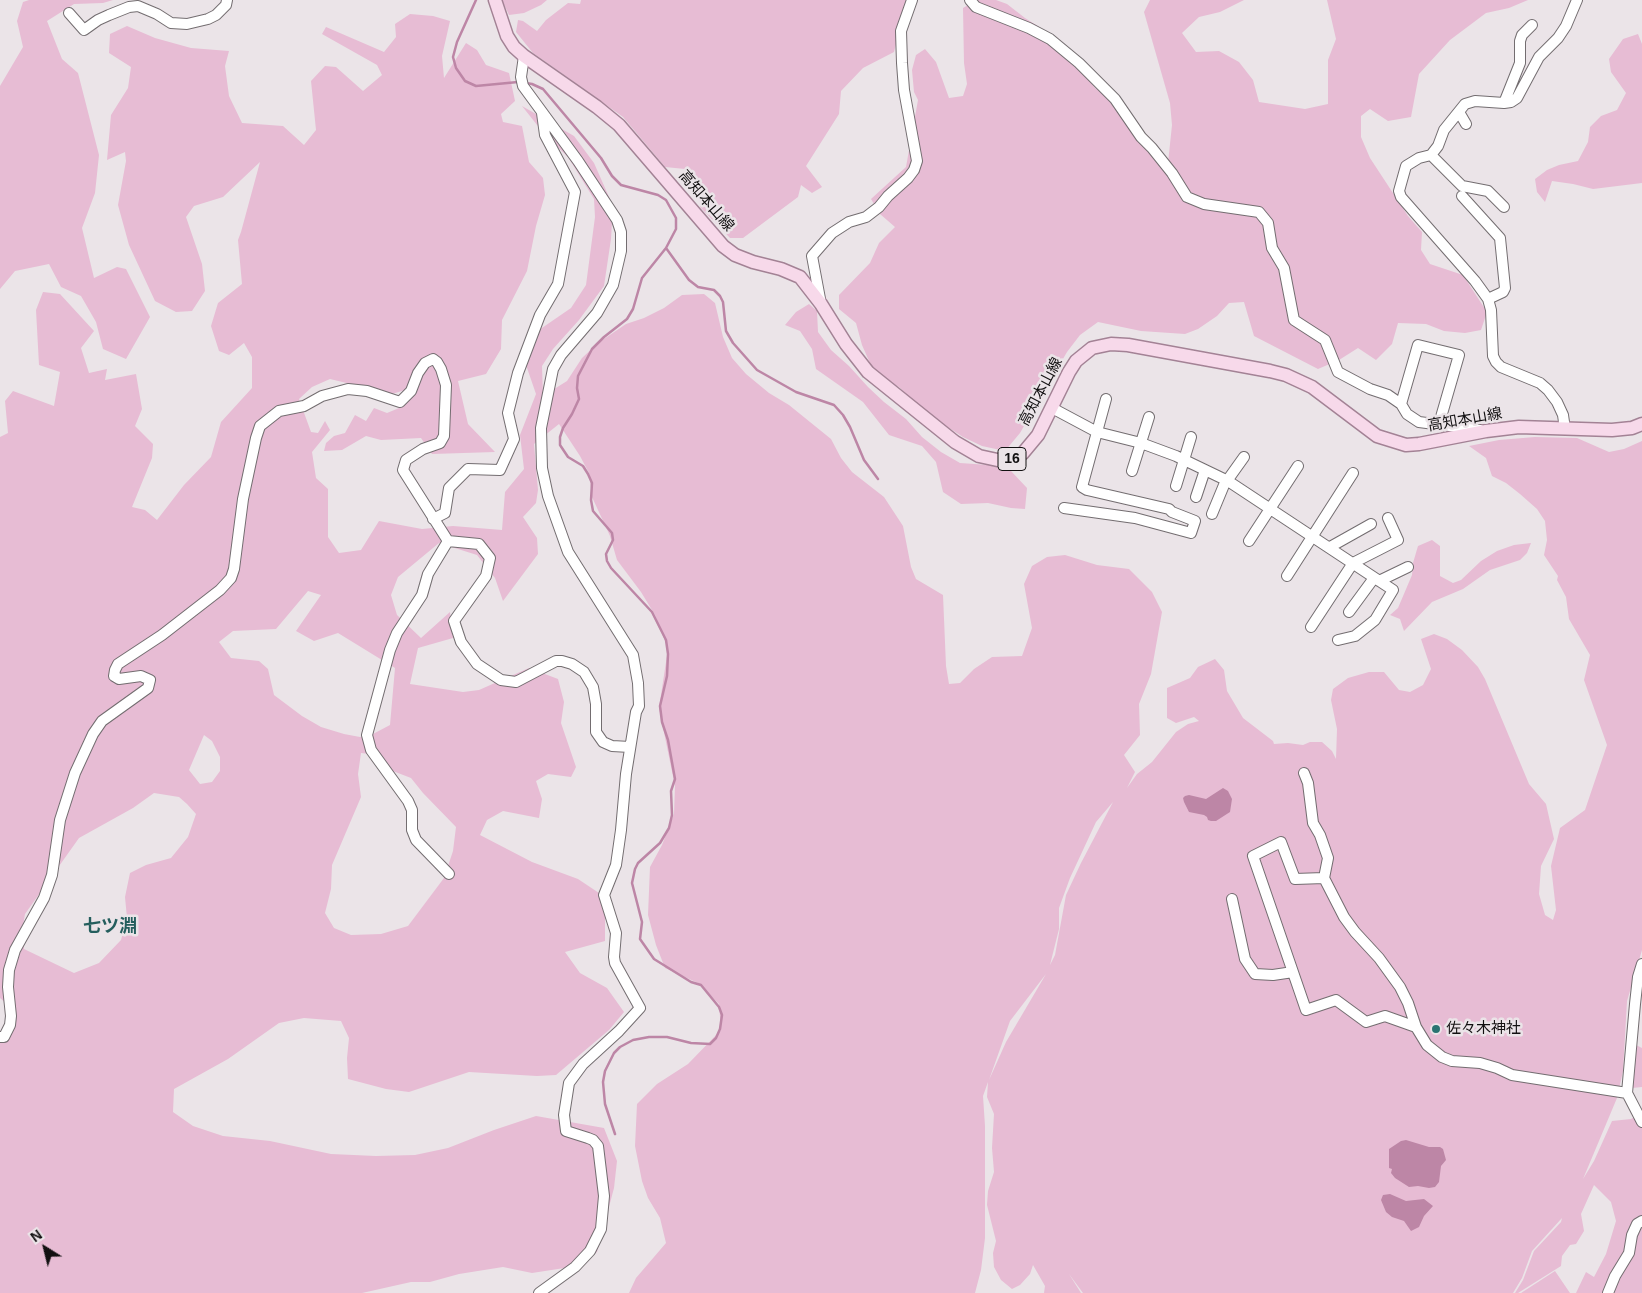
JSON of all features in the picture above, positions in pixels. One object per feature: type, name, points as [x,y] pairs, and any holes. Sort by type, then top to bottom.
[{"type":"main road","name":"高知本山線","points":[[495,0],[507,36],[514,47],[619,125],[723,246],[735,255],[800,277],[821,304],[846,344],[868,372],[955,442],[979,456],[1002,461],[1012,459],[1023,453],[1038,434],[1069,372],[1083,354],[1092,348],[1102,345],[1120,344],[1270,370],[1286,375],[1312,387],[1377,436],[1401,444],[1420,444],[1486,431],[1519,427],[1612,430],[1632,428],[1642,424]]},
{"type":"street","points":[[70,13],[84,30],[109,15],[129,7],[138,6],[157,14],[171,23],[187,24],[216,15],[226,5],[227,0]]},
{"type":"street","points":[[821,304],[812,256],[832,233],[849,222],[866,216],[880,207],[888,196],[908,178],[914,170],[917,161],[904,90],[901,31],[912,0]]},
{"type":"street","points":[[970,0],[976,7],[1050,39],[1079,63],[1115,99],[1141,137],[1172,173],[1187,197],[1204,204],[1259,212],[1268,223],[1272,248],[1284,268],[1294,320],[1325,340],[1338,372],[1370,389],[1388,395],[1401,404],[1407,414],[1419,422],[1486,431]]},
{"type":"street","points":[[1564,429],[1563,415],[1557,402],[1548,390],[1540,383],[1501,367],[1496,362],[1493,356],[1491,310],[1488,299],[1475,281],[1402,197],[1399,191],[1406,166],[1419,158],[1431,155],[1438,146],[1444,130],[1458,112],[1469,102],[1504,103],[1511,102],[1517,98],[1539,57],[1558,38],[1566,26],[1577,0]]},
{"type":"street","points":[[1504,103],[1520,63],[1520,41],[1522,35],[1532,25]]},
{"type":"street","points":[[524,56],[522,82],[617,220],[621,232],[621,251],[613,285],[597,313],[561,355],[553,369],[541,428],[542,468],[548,496],[568,552],[635,660],[639,706],[636,712],[626,774],[616,865],[604,895],[616,933],[615,963],[640,1008],[619,1031],[583,1064],[569,1084],[564,1115],[566,1131],[593,1140],[598,1146],[604,1196],[601,1229],[590,1251],[575,1267],[539,1293]]},
{"type":"street","points":[[433,518],[445,513],[449,488],[468,469],[500,470],[514,439],[508,413],[518,373],[540,315],[558,284],[575,192],[544,136],[542,112]]},
{"type":"street","points":[[1458,112],[1466,124]]},
{"type":"street","points":[[1431,155],[1462,186],[1488,191],[1504,207]]},
{"type":"street","points":[[1462,196],[1500,238],[1505,288],[1503,292],[1488,299]]},
{"type":"street","points":[[1401,404],[1418,345],[1459,355],[1439,424]]},
{"type":"street","points":[[0,1037],[4,1037],[10,1025],[8,970],[15,950],[44,898],[52,875],[60,820],[75,773],[93,734],[102,721],[148,688],[150,680],[141,676],[119,679],[114,676],[115,670],[118,664],[162,634],[220,590],[231,578],[234,569],[243,499],[260,426],[279,411],[304,406],[322,396],[348,389],[367,390],[400,402],[411,391],[418,372],[425,363],[433,359],[441,369],[446,385],[444,436],[440,443],[423,449],[406,460],[403,470],[448,541]]},
{"type":"street","points":[[1064,508],[1135,518],[1191,533],[1195,522],[1169,509],[1087,490],[1082,487],[1106,399]]},
{"type":"street","points":[[1052,408],[1097,432],[1141,443],[1183,459],[1228,480],[1393,590],[1375,620],[1355,636],[1338,640]]},
{"type":"street","points":[[1132,471],[1149,417]]},
{"type":"street","points":[[1176,486],[1191,436]]},
{"type":"street","points":[[1212,514],[1224,485],[1244,457]]},
{"type":"street","points":[[1249,541],[1298,466]]},
{"type":"street","points":[[1196,497],[1206,470]]},
{"type":"street","points":[[1287,576],[1353,473]]},
{"type":"street","points":[[1311,627],[1353,563],[1398,540],[1388,518]]},
{"type":"street","points":[[1330,547],[1371,524]]},
{"type":"street","points":[[448,541],[479,544],[490,558],[486,576],[454,621],[461,642],[477,664],[501,680],[516,682],[556,661],[572,664],[584,672],[593,687],[596,704],[596,732],[603,742],[612,746],[630,747]]},
{"type":"street","points":[[448,541],[428,574],[422,595],[397,633],[390,650],[367,735],[371,750],[408,801],[412,810],[412,830],[416,840],[449,874]]},
{"type":"street","points":[[1349,612],[1376,580],[1408,566]]},
{"type":"street","points":[[1304,773],[1308,783],[1313,823],[1320,835],[1328,858],[1324,878],[1344,916],[1355,932],[1379,958],[1400,986],[1416,1027],[1427,1045],[1442,1058],[1452,1061],[1480,1063],[1512,1075],[1627,1093]]},
{"type":"street","points":[[1324,878],[1295,879],[1280,842],[1253,856],[1306,1010],[1336,1000],[1366,1022],[1385,1016],[1416,1027]]},
{"type":"street","points":[[1232,899],[1245,959],[1255,974],[1273,975],[1293,972]]},
{"type":"street","points":[[1641,1115],[1627,1093],[1638,977],[1642,964]]},
{"type":"street","points":[[1608,1293],[1615,1276],[1629,1253],[1632,1235],[1637,1224],[1642,1221]]},
{"type":"shaded area","points":[[29,0],[113,0],[103,3],[74,4],[47,21],[62,59],[78,73],[99,155],[95,193],[82,228],[94,278],[117,267],[126,269],[150,317],[126,359],[103,349],[96,322],[81,296],[61,287],[49,264],[15,271],[0,289],[0,86],[23,47],[17,21],[23,2]]},
{"type":"shaded area","points":[[502,0],[547,0],[524,13],[509,15]]},
{"type":"shaded area","points":[[581,0],[907,0],[894,52],[863,68],[841,91],[839,114],[806,166],[822,187],[812,193],[801,185],[798,197],[743,238],[730,238],[700,207],[700,189],[685,169],[665,167],[623,117],[533,53],[516,32],[518,20],[523,21],[537,31],[546,20],[568,3],[580,4]]},
{"type":"shaded area","points":[[977,0],[996,0],[1007,4],[1062,45],[1095,88],[1114,102],[1168,163],[1172,125],[1170,103],[1144,12],[1150,0],[1244,0],[1220,12],[1199,17],[1182,33],[1196,52],[1219,51],[1239,62],[1253,80],[1259,102],[1305,109],[1328,104],[1328,60],[1336,39],[1327,0],[1528,0],[1509,8],[1486,13],[1450,40],[1419,74],[1411,117],[1388,121],[1370,109],[1361,116],[1361,137],[1370,158],[1408,216],[1422,232],[1421,250],[1430,264],[1463,275],[1487,312],[1481,330],[1465,333],[1444,331],[1426,324],[1398,323],[1392,344],[1376,360],[1358,348],[1339,360],[1318,369],[1254,336],[1244,302],[1229,303],[1217,316],[1198,329],[1185,334],[1141,331],[1098,322],[1080,335],[1067,352],[1020,433],[1005,451],[982,446],[963,437],[926,413],[899,387],[880,377],[873,370],[862,345],[856,323],[839,309],[839,295],[870,263],[879,243],[895,227],[880,214],[871,199],[906,167],[918,100],[914,92],[912,70],[916,55],[925,49],[936,62],[949,98],[963,96],[967,84],[964,63],[963,8]]},
{"type":"shaded area","points":[[410,14],[433,16],[450,21],[442,56],[444,78],[466,43],[477,50],[486,65],[509,73],[515,101],[501,114],[503,122],[522,126],[529,162],[543,178],[545,195],[536,226],[527,271],[502,320],[501,349],[486,374],[458,381],[468,424],[495,452],[432,454],[421,438],[381,440],[366,436],[342,450],[324,451],[326,443],[334,436],[345,433],[355,415],[366,421],[374,408],[387,413],[404,406],[407,401],[405,390],[392,394],[330,379],[312,387],[299,399],[311,432],[318,433],[325,421],[330,430],[312,452],[316,478],[328,489],[328,537],[339,553],[361,550],[379,521],[422,529],[453,526],[502,530],[505,492],[524,469],[520,435],[536,394],[526,365],[539,330],[571,308],[586,285],[595,217],[594,199],[568,157],[545,135],[522,106],[574,136],[594,163],[613,206],[611,239],[604,286],[579,320],[553,349],[542,366],[543,396],[567,381],[582,358],[598,343],[626,324],[664,308],[682,295],[704,294],[715,303],[723,337],[732,358],[746,374],[769,393],[789,405],[831,439],[841,458],[852,472],[884,497],[903,526],[911,567],[916,579],[943,595],[946,666],[949,684],[960,683],[974,669],[992,657],[1022,656],[1032,628],[1024,584],[1032,566],[1047,557],[1065,555],[1097,565],[1129,569],[1152,592],[1162,612],[1151,674],[1139,704],[1140,735],[1124,755],[1135,772],[1127,788],[1137,774],[1152,762],[1176,732],[1188,724],[1199,721],[1194,717],[1176,723],[1167,718],[1167,688],[1190,678],[1198,667],[1215,659],[1224,670],[1227,691],[1243,718],[1273,741],[1274,744],[1303,745],[1310,742],[1322,742],[1332,751],[1336,759],[1337,729],[1331,700],[1333,689],[1348,678],[1369,672],[1384,672],[1399,690],[1410,692],[1423,685],[1431,669],[1421,639],[1434,634],[1447,639],[1462,650],[1478,667],[1485,679],[1529,784],[1546,804],[1554,839],[1541,866],[1539,894],[1545,915],[1553,920],[1556,910],[1551,866],[1560,828],[1585,810],[1607,745],[1584,680],[1590,655],[1569,619],[1566,597],[1557,580],[1558,576],[1544,555],[1547,540],[1545,521],[1537,509],[1520,494],[1506,483],[1492,476],[1486,458],[1469,446],[1499,440],[1535,437],[1577,438],[1609,452],[1624,449],[1642,441],[1642,950],[1627,1001],[1623,1071],[1617,1098],[1583,1179],[1594,1161],[1612,1121],[1631,1119],[1642,1112],[1642,1293],[1576,1293],[1586,1272],[1594,1277],[1606,1254],[1616,1221],[1611,1202],[1594,1185],[1581,1214],[1584,1231],[1576,1244],[1570,1245],[1562,1256],[1561,1266],[1518,1293],[1515,1293],[1523,1280],[1534,1251],[1561,1222],[1562,1218],[1532,1251],[1522,1278],[1513,1293],[1083,1293],[1069,1274],[1081,1293],[1044,1293],[1045,1286],[1033,1265],[1030,1274],[1020,1285],[1012,1289],[1001,1280],[994,1267],[993,1253],[996,1241],[987,1205],[988,1191],[994,1172],[992,1148],[994,1114],[987,1097],[988,1082],[983,1096],[985,1126],[985,1238],[981,1270],[975,1293],[629,1293],[636,1278],[666,1243],[660,1218],[648,1198],[642,1181],[635,1146],[637,1104],[657,1084],[688,1064],[721,1030],[719,1004],[698,983],[665,968],[656,945],[648,915],[650,867],[662,845],[674,814],[675,786],[659,708],[668,649],[655,615],[641,592],[617,560],[610,536],[592,497],[589,473],[559,424],[534,444],[538,490],[536,503],[523,517],[537,538],[538,554],[503,601],[495,578],[477,555],[439,543],[398,577],[391,595],[397,615],[421,638],[450,612],[453,638],[418,648],[410,684],[463,692],[479,690],[529,668],[558,679],[564,702],[561,723],[576,767],[571,777],[548,774],[536,781],[542,799],[539,818],[503,811],[487,820],[480,835],[532,862],[578,879],[605,897],[605,941],[565,952],[580,973],[607,988],[624,1012],[609,1030],[556,1075],[537,1076],[469,1072],[409,1092],[386,1089],[348,1079],[347,1058],[349,1038],[341,1021],[304,1018],[279,1023],[228,1059],[174,1089],[173,1112],[193,1126],[223,1136],[270,1141],[331,1154],[376,1156],[415,1155],[448,1148],[536,1116],[604,1128],[617,1161],[614,1188],[597,1252],[571,1267],[532,1273],[503,1267],[459,1274],[430,1282],[411,1282],[362,1293],[0,1293],[0,1036],[11,1023],[7,1004],[0,998],[0,437],[8,433],[5,401],[13,391],[54,406],[60,372],[39,365],[36,310],[43,292],[60,294],[94,331],[81,348],[89,373],[107,369],[105,380],[136,374],[142,409],[135,426],[153,444],[152,458],[132,507],[145,510],[157,520],[184,485],[211,457],[221,422],[252,388],[252,357],[244,343],[229,355],[219,351],[211,326],[218,303],[242,284],[238,240],[260,162],[223,197],[194,206],[186,217],[202,264],[205,291],[192,311],[176,312],[155,301],[129,245],[118,205],[126,161],[125,152],[107,160],[111,115],[128,88],[131,67],[109,53],[110,34],[127,26],[155,38],[191,48],[229,51],[225,66],[229,96],[242,123],[283,126],[304,145],[316,130],[311,81],[325,66],[336,67],[363,91],[382,75],[377,65],[322,34],[326,27],[384,52],[396,37],[395,24]],"holes":[[[308,591],[321,595],[296,631],[314,641],[338,633],[395,668],[390,725],[373,734],[360,737],[321,727],[302,716],[274,695],[268,669],[259,661],[231,658],[219,642],[233,631],[276,629]],[[204,735],[212,741],[220,757],[220,771],[212,782],[200,784],[189,770]],[[361,753],[378,755],[385,768],[411,778],[456,827],[453,851],[444,878],[408,926],[381,934],[351,935],[334,928],[325,913],[331,889],[332,865],[361,797],[358,774]],[[154,793],[179,797],[196,814],[188,837],[171,858],[146,865],[130,873],[125,897],[127,918],[121,940],[99,963],[74,973],[24,949],[22,932],[25,914],[79,838],[133,808]],[[1113,802],[1066,895],[1055,955],[1050,965],[1059,929],[1059,908],[1070,878],[1096,822]],[[1046,974],[1006,1042],[989,1080],[1010,1021]]]},
{"type":"shaded area","points":[[1638,34],[1642,44],[1642,183],[1593,189],[1552,181],[1545,202],[1537,192],[1535,179],[1547,170],[1578,161],[1588,142],[1590,127],[1601,116],[1617,110],[1626,93],[1611,72],[1609,59],[1623,39]]},
{"type":"shaded area","points":[[809,304],[817,311],[818,332],[831,350],[868,387],[941,452],[960,463],[989,465],[1011,471],[1027,488],[1025,509],[988,503],[961,504],[943,492],[936,462],[922,446],[889,435],[863,402],[816,369],[812,349],[800,331],[785,325],[796,312]]},
{"type":"shaded area","points":[[1432,540],[1440,546],[1440,576],[1453,583],[1461,580],[1481,561],[1497,551],[1514,545],[1531,543],[1527,553],[1520,560],[1490,570],[1463,589],[1432,602],[1404,631],[1400,619],[1390,615],[1398,608],[1412,575],[1418,546]]},
{"type":"shaded area","points":[[1223,788],[1228,791],[1232,799],[1230,812],[1216,821],[1211,821],[1204,815],[1189,812],[1183,798],[1185,796],[1189,795],[1206,799]]},
{"type":"shaded area","points":[[1634,1044],[1642,1048],[1642,1087],[1632,1088]]},
{"type":"shaded area","points":[[1406,1140],[1443,1149],[1446,1160],[1441,1166],[1439,1182],[1435,1187],[1409,1187],[1391,1173],[1392,1169],[1389,1168],[1389,1149]]},
{"type":"shaded area","points":[[1390,1194],[1406,1201],[1424,1199],[1433,1206],[1424,1216],[1419,1227],[1411,1231],[1404,1221],[1392,1217],[1386,1212],[1381,1200],[1383,1195]]},
{"type":"shaded area","points":[[1555,1271],[1570,1293],[1521,1293]]},
{"type":"waterway","points":[[476,0],[457,42],[453,57],[456,68],[465,81],[476,86],[518,82]]},
{"type":"waterway","points":[[526,83],[543,89],[601,158],[612,176],[621,185],[658,195],[666,200],[676,218],[676,229],[666,248],[642,278],[633,309],[627,319],[592,349],[578,376],[577,388],[579,399],[560,437],[560,445],[568,457],[583,466],[588,474],[592,483],[591,500],[593,511],[612,533],[613,540],[606,554],[607,561],[611,568],[652,612],[666,640],[668,654],[667,676],[660,706],[675,779],[671,791],[672,815],[669,828],[660,843],[638,863],[635,869],[632,883],[642,922],[640,939],[654,959],[691,982],[701,985],[719,1007],[722,1015],[720,1029],[716,1038],[710,1044],[691,1043],[667,1037],[649,1037],[633,1040],[620,1047],[614,1053],[605,1071],[603,1082],[605,1104],[615,1134]]},
{"type":"waterway","points":[[666,248],[689,280],[698,287],[714,290],[720,296],[723,302],[726,331],[733,343],[757,370],[796,392],[834,405],[843,415],[864,460],[878,479]]},
{"type":"place","name":"佐々木神社","points":[[1436,1029]]},
{"type":"district","name":"七ツ淵","points":[[110,927]]}]
